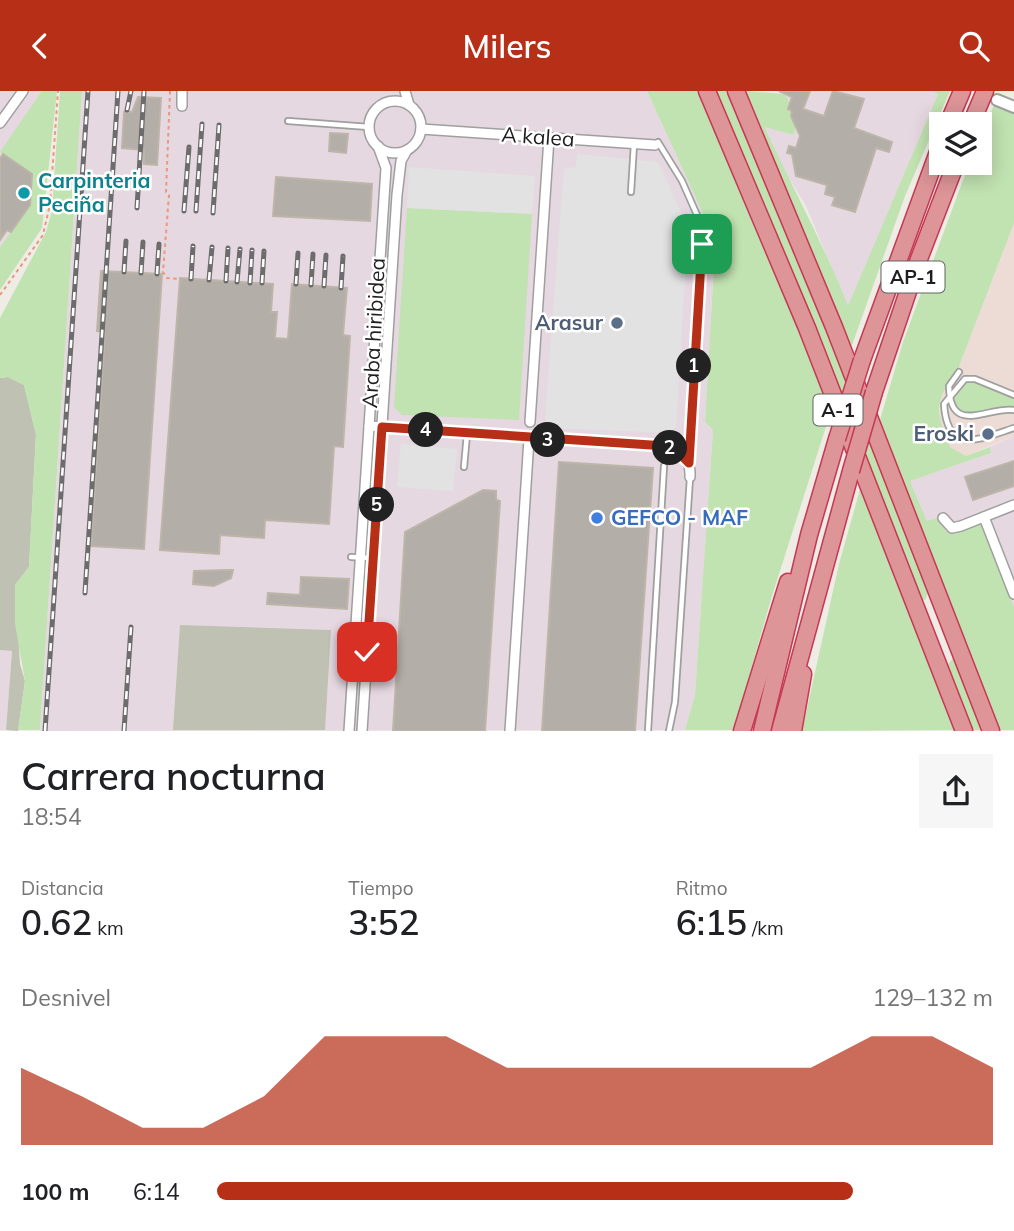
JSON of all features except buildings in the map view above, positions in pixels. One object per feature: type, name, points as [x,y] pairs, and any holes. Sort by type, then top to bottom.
[{"type":"highway","name":"A-1","points":[[707,91],[807,328],[964,730]]},
{"type":"highway","name":"A-1","points":[[736,91],[834,327],[991,730]]},
{"type":"highway","points":[[953,112],[962,91]]},
{"type":"highway","points":[[980,112],[991,96]]},
{"type":"highway","name":"AP-1","points":[[762,730],[809,535],[837,439],[862,360],[930,175]]},
{"type":"highway","name":"AP-1","points":[[780,730],[850,471],[874,393],[952,175]]},
{"type":"highway","points":[[742,730],[789,578],[809,535]]},
{"type":"highway","points":[[793,730],[805,668],[808,627]]},
{"type":"street","points":[[0,123],[23,91]]},
{"type":"street","points":[[182,91],[182,106]]},
{"type":"street","points":[[384,104],[391,91]]},
{"type":"street","points":[[405,91],[409,105],[418,115],[421,129],[419,138],[407,150],[392,153],[378,146],[369,127],[373,113],[392,101],[409,105]]},
{"type":"street","points":[[991,96],[1014,107]]},
{"type":"street","name":"A kalea","points":[[421,129],[657,144]]},
{"type":"street","points":[[530,422],[549,138]]},
{"type":"street","name":"Araba hiribidea","points":[[349,730],[356,557],[369,426],[386,168],[378,146]]},
{"type":"street","name":"Araba hiribidea","points":[[362,730],[400,169],[407,150]]},
{"type":"street","points":[[369,426],[529,439],[666,446],[676,450],[689,463],[690,477]]},
{"type":"street","points":[[510,730],[529,439]]},
{"type":"street","points":[[943,518],[952,528],[1014,505]]},
{"type":"street","points":[[984,517],[1014,594]]},
{"type":"lane","points":[[288,121],[369,127]]},
{"type":"lane","points":[[631,193],[634,144]]},
{"type":"lane","points":[[657,144],[682,181],[701,224],[689,463]]},
{"type":"lane","points":[[959,372],[949,386],[949,394],[959,413],[971,418],[1004,409],[1014,410]]},
{"type":"lane","points":[[1014,395],[975,379],[965,379],[949,394],[944,404],[945,420],[959,438],[974,441],[1014,428]]},
{"type":"lane","points":[[464,467],[467,434]]},
{"type":"lane","points":[[648,730],[664,467]]},
{"type":"lane","points":[[669,730],[676,692],[690,477]]},
{"type":"lane","points":[[356,557],[373,558]]},
{"type":"path","points":[[0,295],[43,235],[50,204],[58,91]]},
{"type":"path","points":[[170,91],[166,192],[169,195],[163,272],[167,278],[179,279]]},
{"type":"shaded area","points":[[0,91],[48,91],[30,205],[0,247]]},
{"type":"shaded area","name":"Arasur","points":[[82,91],[647,91],[710,229],[709,245],[715,246],[705,422],[713,430],[695,695],[685,730],[40,731]]},
{"type":"shaded area","points":[[776,91],[933,91],[938,94],[848,307],[806,206],[785,172],[765,126],[794,135],[796,127],[785,94]]},
{"type":"shaded area","name":"Arasur","points":[[577,154],[658,162],[688,227],[676,427],[670,433],[552,428],[545,419],[564,169],[576,167]]},
{"type":"shaded area","points":[[409,167],[535,176],[532,214],[407,208]]},
{"type":"shaded area","points":[[1014,223],[1014,436],[966,456],[950,447],[939,419],[941,398],[946,383],[958,369]]},
{"type":"shaded area","points":[[8,377],[24,385],[36,434],[29,567],[15,585],[20,664],[25,681],[18,731],[6,730],[12,651],[0,650],[0,378]]},
{"type":"shaded area","points":[[1014,436],[1014,607],[982,524],[954,533],[927,521],[910,481],[991,453],[990,447]]},
{"type":"shaded area","points":[[401,444],[457,449],[453,491],[397,487]]},
{"type":"shaded area","points":[[180,625],[331,630],[325,730],[173,730]]},
{"type":"shaded area","points":[[0,650],[12,651],[6,730],[0,730]]},
{"type":"green space","points":[[42,91],[57,91],[42,228],[0,290],[0,247],[30,205],[31,174],[0,152]]},
{"type":"green space","points":[[60,91],[82,91],[40,730],[18,730],[25,681],[15,624],[15,585],[29,567],[36,435],[24,385],[8,377],[0,378],[0,318],[46,232],[52,211]]},
{"type":"green space","points":[[647,91],[698,91],[770,255],[831,411],[771,599],[734,730],[685,730],[695,695],[713,430],[705,422],[715,247],[709,245],[710,229]]},
{"type":"green space","points":[[714,91],[730,91],[930,588],[925,600],[920,599]]},
{"type":"green space","points":[[745,91],[785,94],[790,104],[788,109],[792,111],[791,116],[796,126],[794,135],[765,127],[829,260],[848,306],[929,115],[929,140],[905,196],[851,348]]},
{"type":"green space","points":[[933,91],[950,91],[941,112],[930,112],[938,94]]},
{"type":"green space","points":[[994,105],[1014,114],[1014,223],[958,369],[941,398],[939,407],[950,447],[966,456],[990,447],[991,453],[910,481],[927,521],[937,518],[946,531],[954,533],[982,524],[1014,607],[1014,730],[999,730],[879,423],[903,342],[965,175],[992,175],[991,112]]},
{"type":"green space","points":[[407,208],[532,214],[519,420],[402,415],[394,407]]},
{"type":"green space","points":[[974,381],[1014,397],[1014,407],[974,415],[959,410],[953,403],[954,392],[965,383]]},
{"type":"green space","points":[[861,486],[955,730],[802,731],[839,564]]},
{"type":"green space","points":[[953,658],[957,660],[985,730],[970,730],[946,667]]},
{"type":"railway","points":[[45,731],[88,91]]},
{"type":"railway","points":[[85,593],[118,91]]},
{"type":"railway","points":[[127,110],[131,91]]},
{"type":"railway","points":[[137,208],[144,91]]},
{"type":"railway","points":[[196,211],[202,124]]},
{"type":"railway","points":[[213,213],[219,125]]},
{"type":"railway","points":[[184,211],[189,147]]},
{"type":"railway","points":[[124,272],[126,241]]},
{"type":"railway","points":[[141,273],[143,242]]},
{"type":"railway","points":[[157,274],[159,244]]},
{"type":"railway","points":[[191,279],[193,246]]},
{"type":"railway","points":[[209,280],[212,247]]},
{"type":"railway","points":[[226,281],[228,248]]},
{"type":"railway","points":[[237,282],[240,249]]},
{"type":"railway","points":[[250,283],[252,250]]},
{"type":"railway","points":[[262,283],[264,251]]},
{"type":"railway","points":[[296,284],[298,253]]},
{"type":"railway","points":[[311,285],[313,254]]},
{"type":"railway","points":[[324,286],[326,255]]},
{"type":"railway","points":[[341,288],[343,256]]},
{"type":"railway","points":[[124,731],[131,627]]},
{"type":"place","name":"Carpinteria Peciña","points":[[24,193]]},
{"type":"place","name":"Arasur","points":[[617,323]]},
{"type":"place","name":"Eroski","points":[[988,434]]},
{"type":"place","name":"GEFCO - MAF","points":[[597,518]]},
{"type":"route","points":[[367,652],[382,427],[529,439],[666,446],[676,450],[689,463],[702,244]]}]
